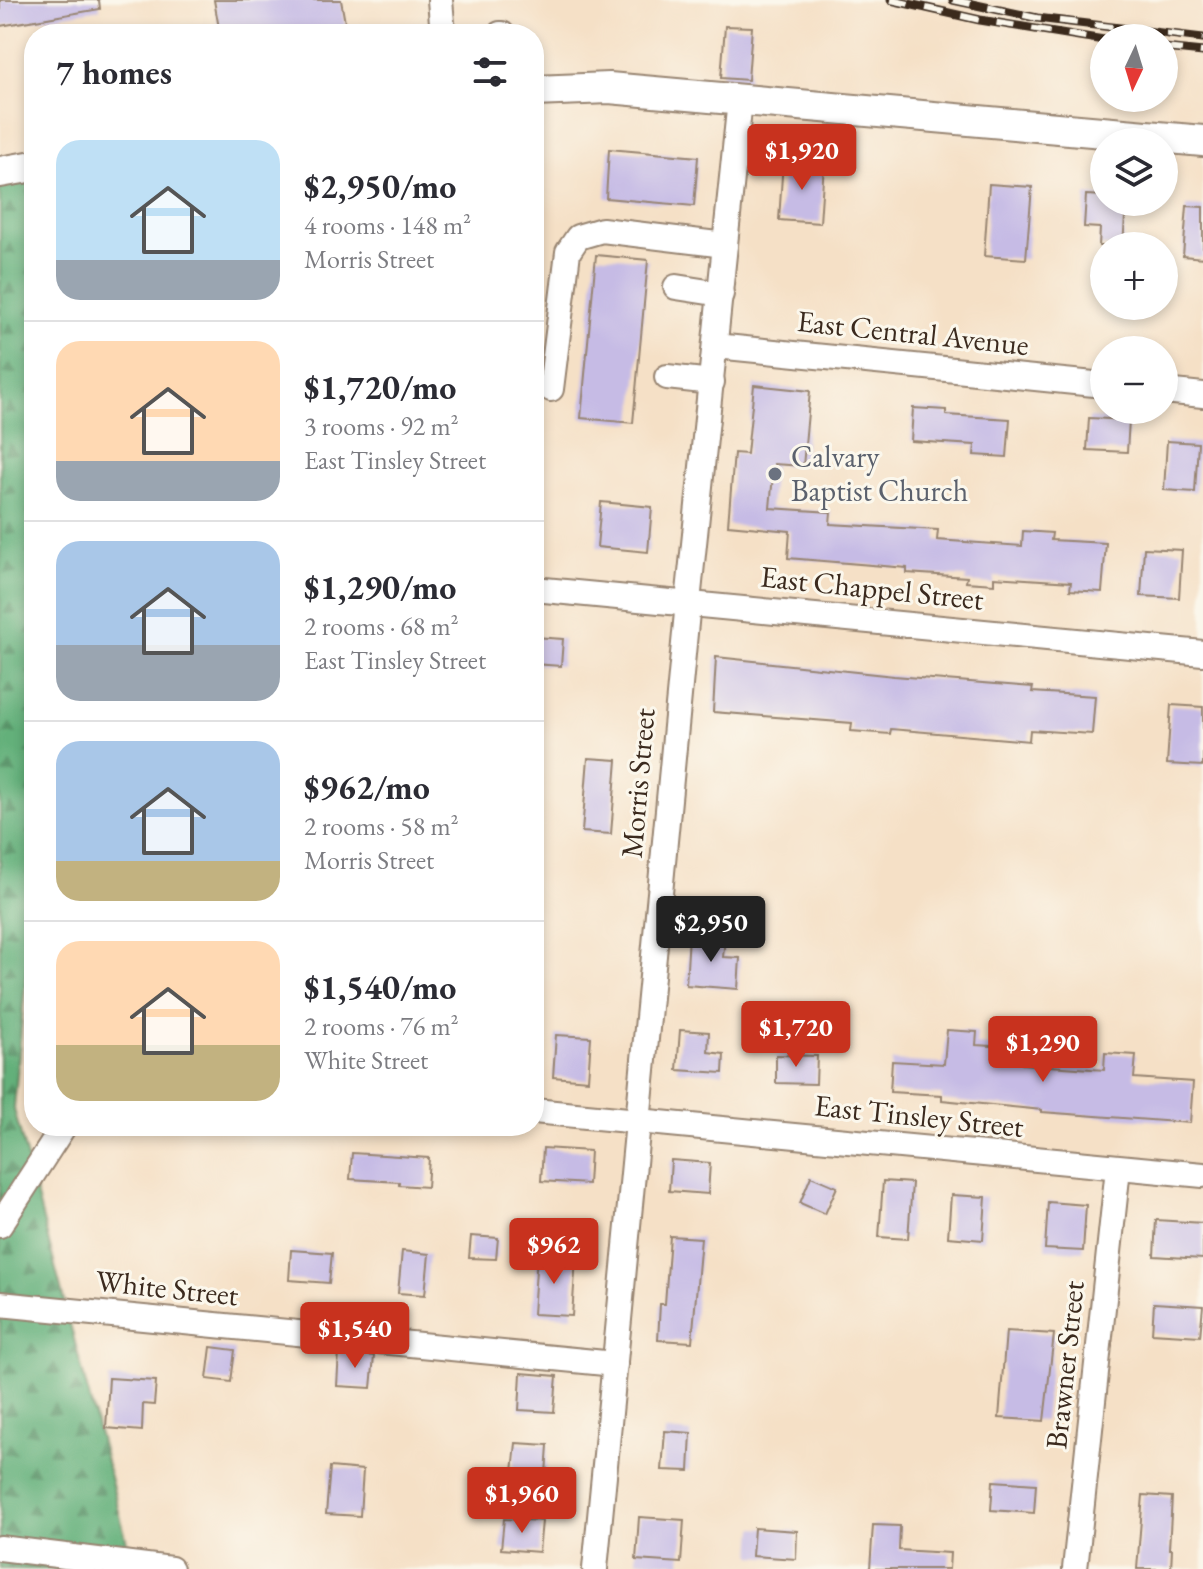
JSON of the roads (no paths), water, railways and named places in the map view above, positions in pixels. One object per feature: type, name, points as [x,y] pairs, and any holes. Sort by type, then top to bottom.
[{"type":"main road","points":[[544,91],[609,88],[1203,141]]},
{"type":"main road","points":[[0,172],[24,168]]},
{"type":"street","points":[[440,0],[442,24]]},
{"type":"street","name":"Morris Street","points":[[595,1569],[688,602],[740,100]]},
{"type":"street","points":[[551,389],[568,252],[578,237],[602,230],[725,245]]},
{"type":"street","points":[[676,287],[721,294]]},
{"type":"street","name":"East Central Avenue","points":[[716,346],[1090,384]]},
{"type":"street","points":[[667,377],[712,382]]},
{"type":"street","points":[[1178,392],[1203,395]]},
{"type":"street","name":"East Chappel Street","points":[[544,590],[1203,653]]},
{"type":"street","name":"East Tinsley Street","points":[[544,1112],[1203,1175]]},
{"type":"street","points":[[0,1225],[58,1136]]},
{"type":"street","name":"Brawner Street","points":[[1075,1569],[1118,1168]]},
{"type":"street","name":"White Street","points":[[0,1304],[615,1364]]},
{"type":"street","points":[[0,1548],[171,1569]]},
{"type":"railway","points":[[891,0],[980,20],[1090,38]]},
{"type":"railway","points":[[953,0],[1037,18],[1203,38]]},
{"type":"railway","points":[[1178,49],[1203,52]]},
{"type":"place","name":"Calvary Baptist Church","points":[[775,474]]}]
